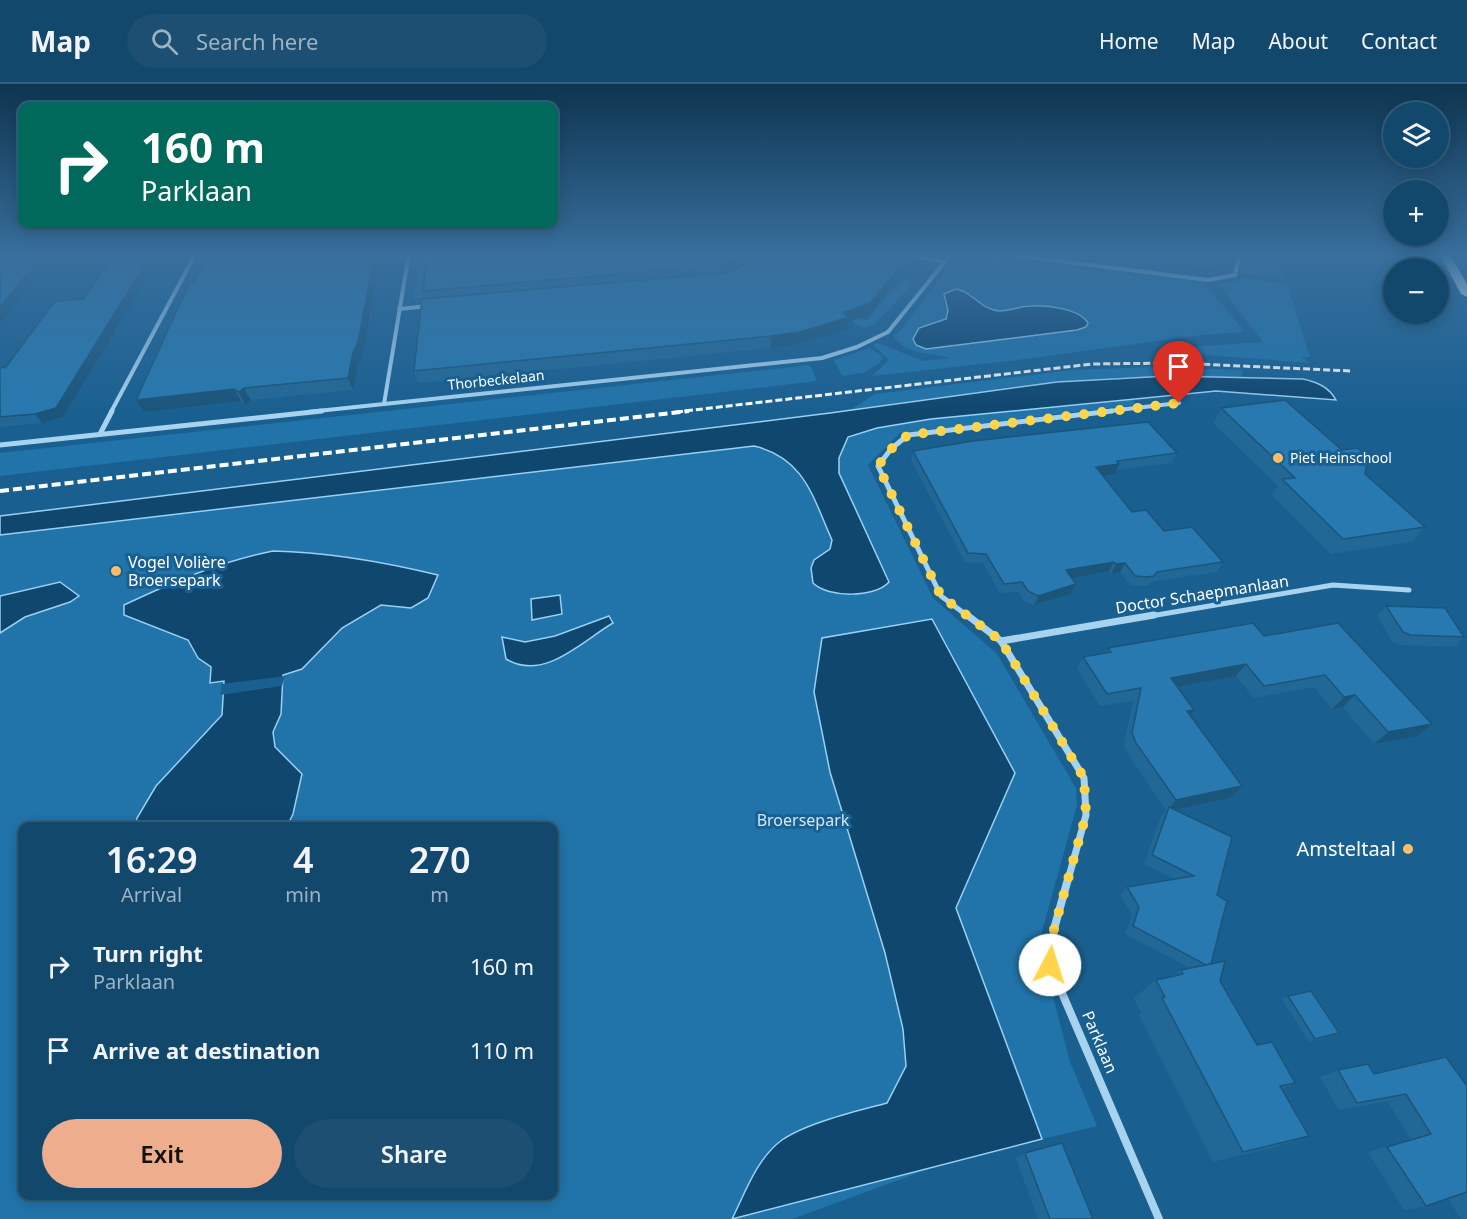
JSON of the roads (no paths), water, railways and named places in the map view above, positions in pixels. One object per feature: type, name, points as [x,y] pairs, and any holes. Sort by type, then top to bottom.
[{"type":"street","points":[[100,434],[168,306]]},
{"type":"street","points":[[384,404],[400,306]]},
{"type":"street","points":[[399,309],[434,306]]},
{"type":"street","name":"Thorbeckelaan","points":[[0,445],[822,358],[857,347],[888,332],[911,306]]},
{"type":"street","name":"Parklaan","points":[[1159,1219],[1050,965],[1054,929],[1086,815],[1084,778],[1001,641],[941,596],[880,475],[878,466],[884,457],[908,435],[1179,403]]},
{"type":"street","name":"Doctor Schaepmanlaan","points":[[1001,641],[1333,585],[1409,590]]},
{"type":"railway","points":[[676,412],[1092,364],[1175,363],[1352,371]]},
{"type":"railway","points":[[0,491],[689,411]]},
{"type":"place","name":"Piet Heinschool","points":[[1278,458]]},
{"type":"place","name":"Vogel Volière Broersepark","points":[[116,571]]},
{"type":"place","name":"Amsteltaal","points":[[1408,849]]},
{"type":"park label","name":"Broersepark","points":[[803,820]]}]
